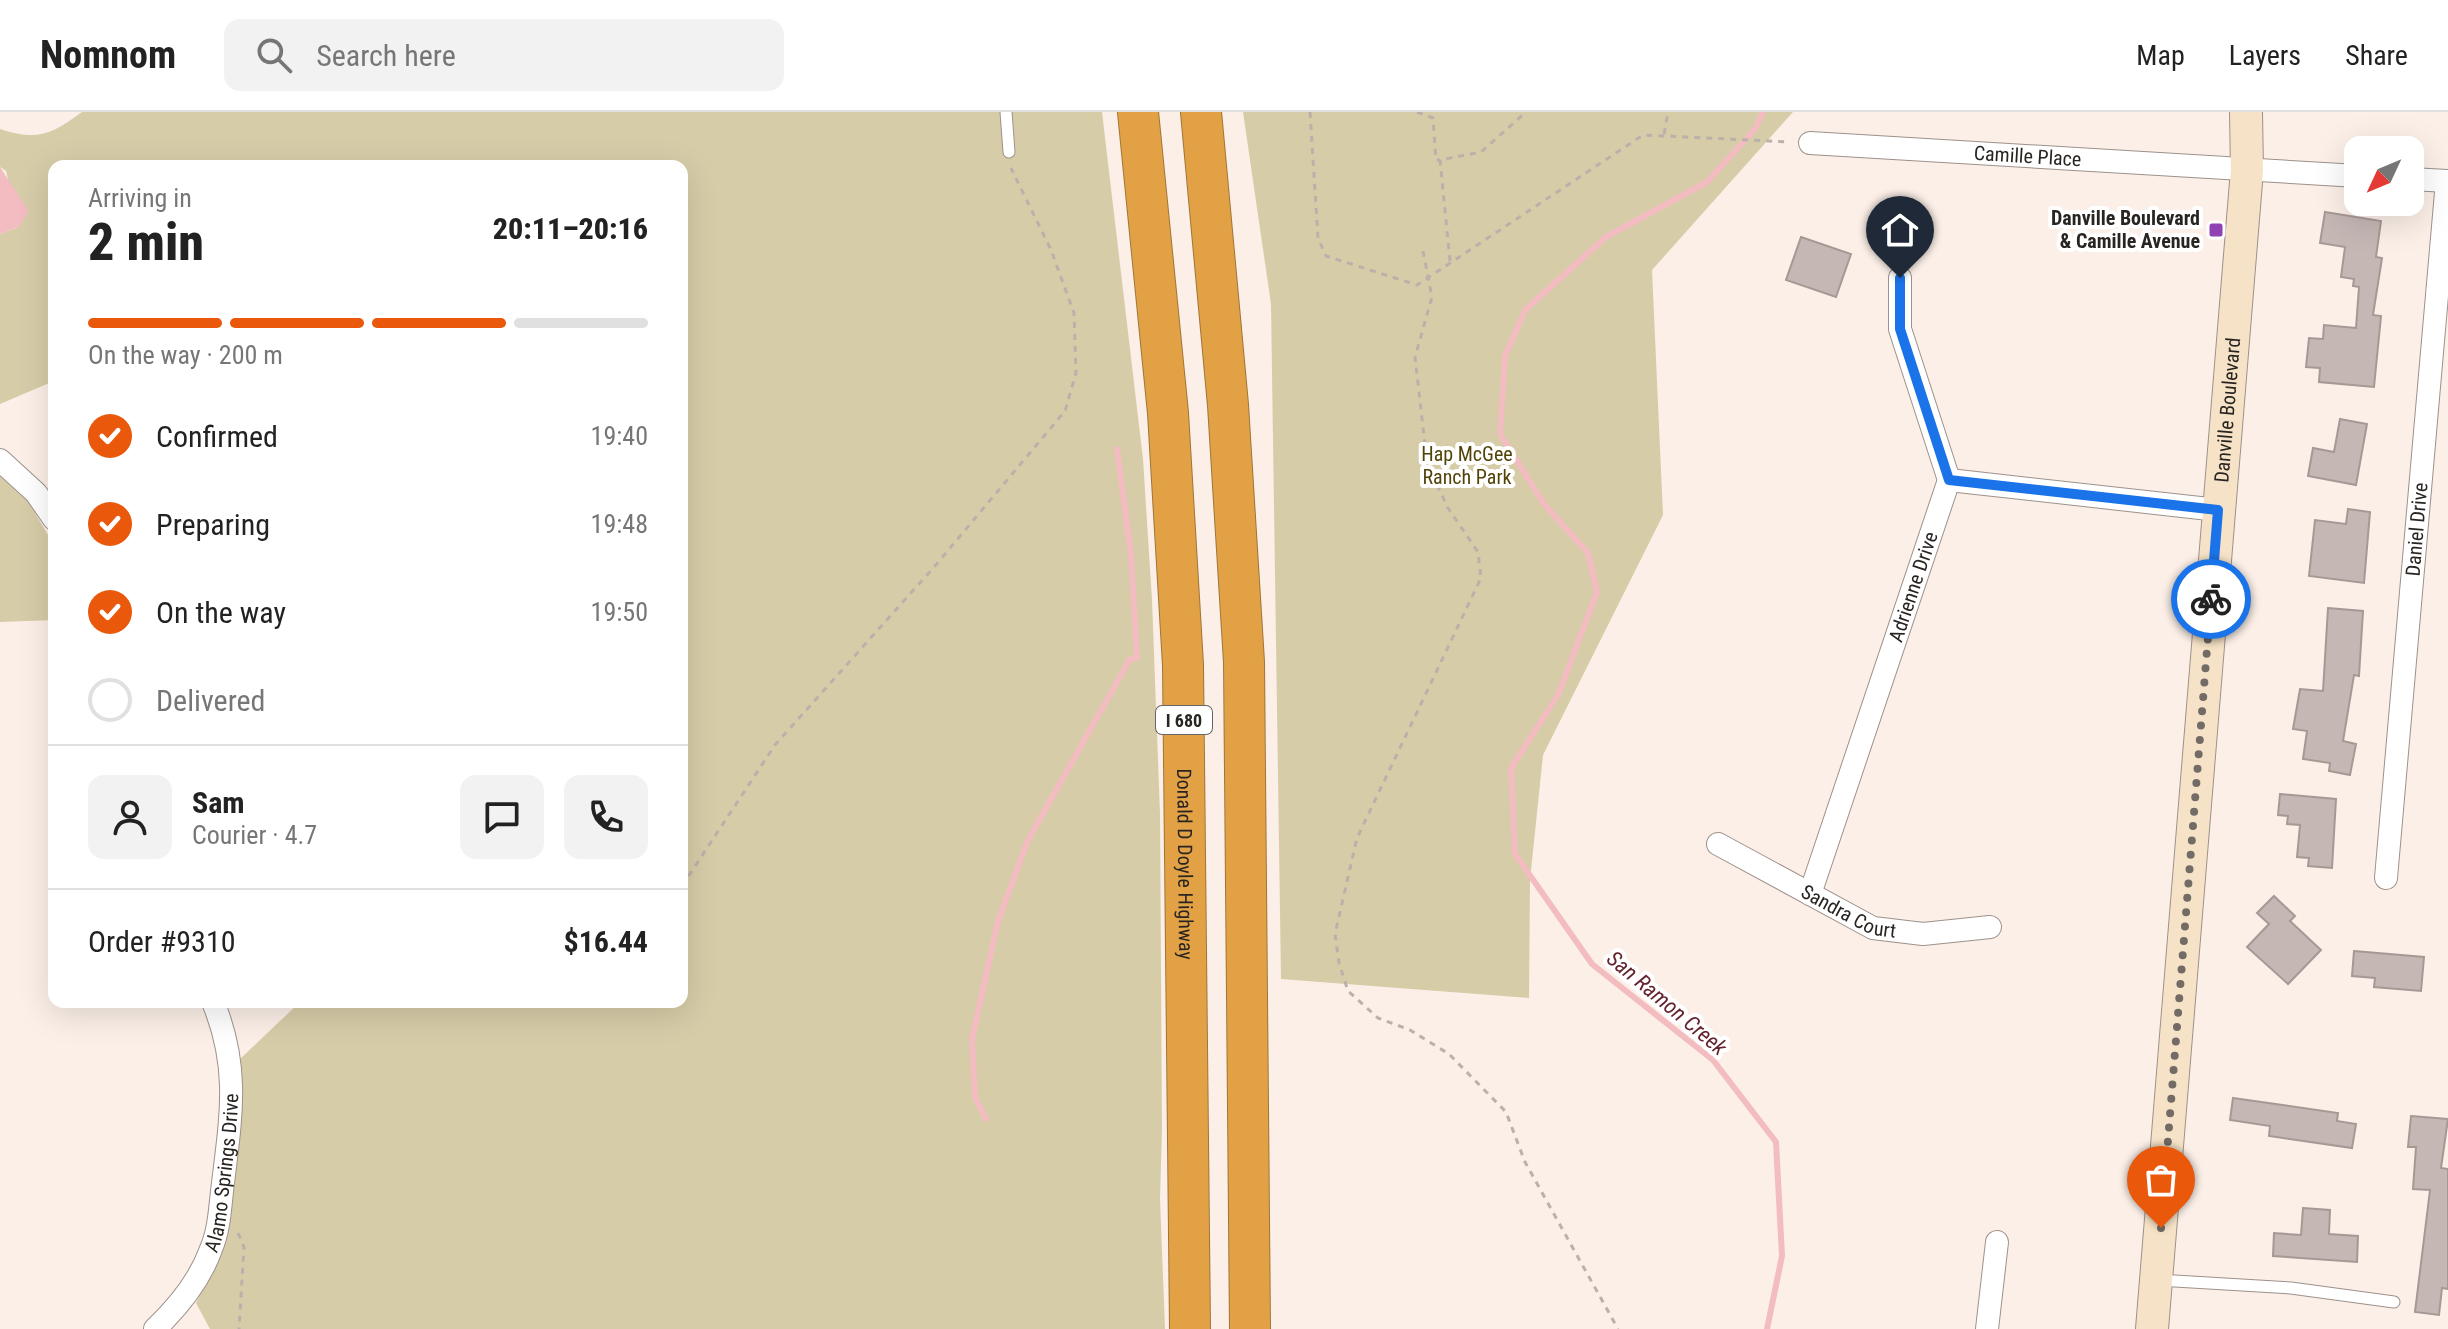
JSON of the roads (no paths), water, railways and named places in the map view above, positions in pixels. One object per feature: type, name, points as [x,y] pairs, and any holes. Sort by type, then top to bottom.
[{"type":"highway","name":"Donald D Doyle Highway","points":[[1138,112],[1168,413],[1183,665],[1190,1329]]},
{"type":"highway","points":[[1201,112],[1228,405],[1244,662],[1250,1329]]},
{"type":"main road","name":"Danville Boulevard","points":[[2152,1329],[2247,170],[2246,112]]},
{"type":"street","name":"Camille Place","points":[[1810,143],[2344,175]]},
{"type":"street","points":[[2424,180],[2448,181]]},
{"type":"street","name":"Daniel Drive","points":[[2386,878],[2448,181]]},
{"type":"street","points":[[1900,278],[1900,329],[1949,480],[2218,510]]},
{"type":"street","points":[[0,460],[28,485],[48,511]]},
{"type":"street","name":"Adrienne Drive","points":[[1810,894],[1949,480]]},
{"type":"street","name":"Sandra Court","points":[[1718,844],[1873,928],[1923,934],[1990,927]]},
{"type":"street","name":"Alamo Springs Drive","points":[[155,1329],[172,1312],[199,1274],[219,1222],[234,1099],[228,1050],[215,1008]]},
{"type":"street","points":[[1987,1329],[1997,1242]]},
{"type":"lane","points":[[1006,112],[1009,152]]},
{"type":"lane","points":[[2157,1280],[2291,1288],[2394,1302]]},
{"type":"waterway","name":"San Ramon Creek","points":[[1763,112],[1755,129],[1707,182],[1606,237],[1525,310],[1505,356],[1500,434],[1544,504],[1588,553],[1597,592],[1558,695],[1511,768],[1515,854],[1592,964],[1713,1060],[1776,1142],[1782,1256],[1767,1329]]},
{"type":"waterway","points":[[986,1119],[975,1097],[972,1039],[998,921],[1028,840],[1130,659],[1137,658],[1131,555],[1117,449]]},
{"type":"place","name":"Danville Boulevard & Camille Avenue","points":[[2216,230]]},
{"type":"park label","name":"Hap McGee Ranch Park","points":[[1467,466]]}]
